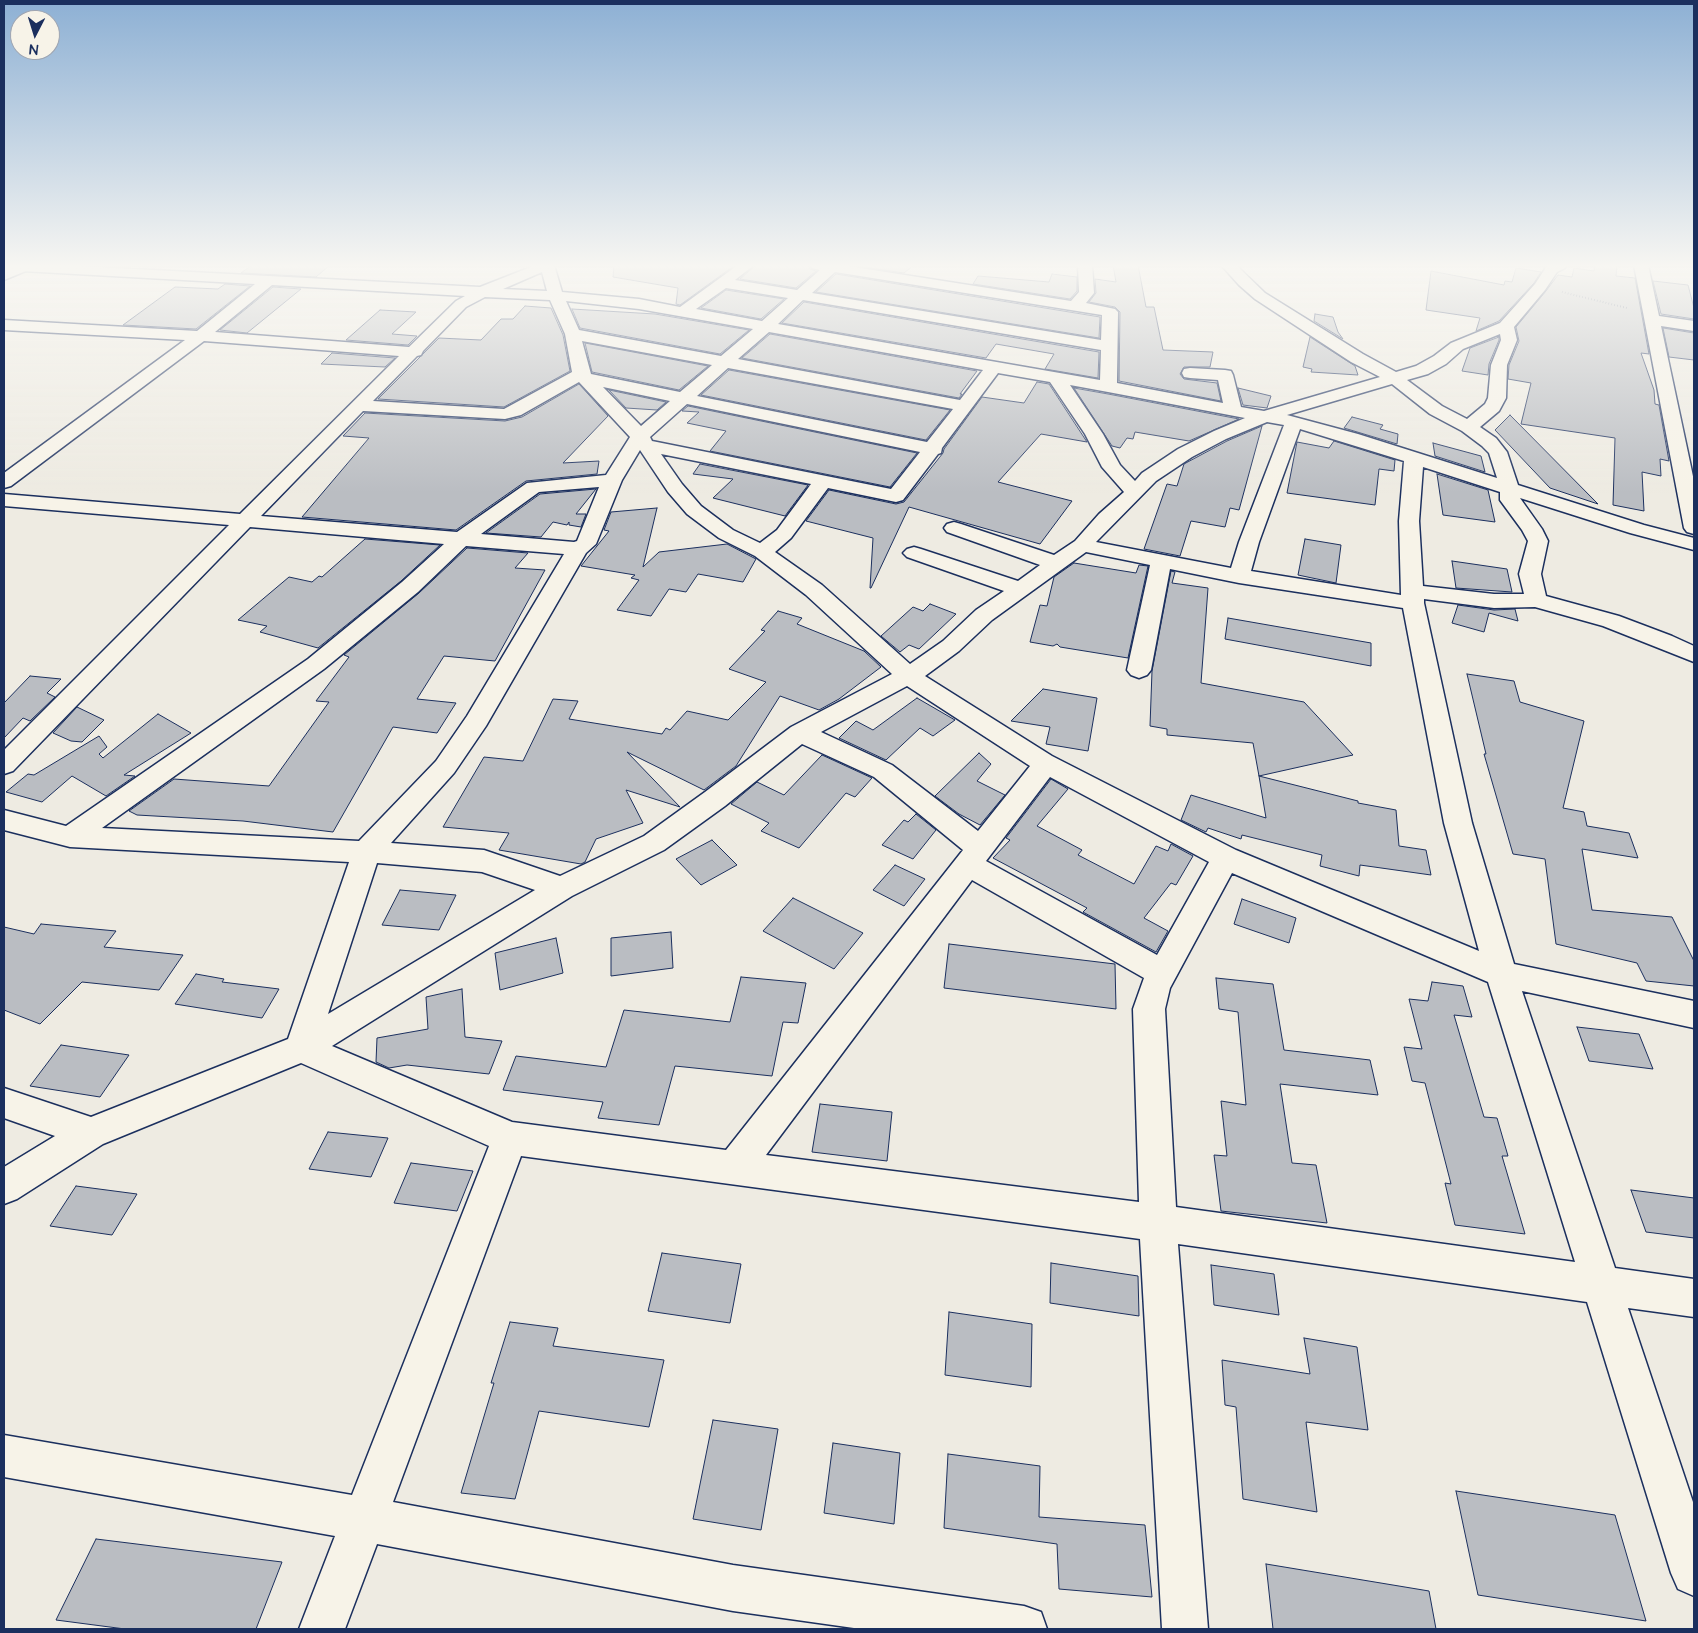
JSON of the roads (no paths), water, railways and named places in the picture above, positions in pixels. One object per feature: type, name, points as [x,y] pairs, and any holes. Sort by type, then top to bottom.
[{"type":"street","points":[[4,482],[194,341]]},
{"type":"street","points":[[271,341],[415,352]]},
{"type":"street","points":[[4,765],[359,405],[426,341]]},
{"type":"street","points":[[575,341],[582,376],[643,440],[675,488],[694,510],[726,534],[762,552],[814,590],[906,674],[1046,763],[1226,858],[1501,974],[1694,1014]]},
{"type":"street","points":[[612,341],[963,406]]},
{"type":"street","points":[[301,1048],[366,852],[445,767],[477,720],[578,549],[586,544],[612,480],[643,440],[683,399],[748,341]]},
{"type":"street","points":[[851,341],[1294,422],[1351,438],[1638,530],[1694,544]]},
{"type":"street","points":[[1080,341],[1109,346]]},
{"type":"street","points":[[1108,387],[1109,341]]},
{"type":"street","points":[[1332,341],[1357,358],[1394,378],[1436,410],[1468,427],[1489,442],[1498,452],[1510,489],[1510,500],[1532,529],[1538,541],[1530,574],[1536,600]]},
{"type":"street","points":[[4,1187],[91,1133],[301,1048],[562,888],[654,843],[800,733],[906,674],[921,668],[951,646],[984,615],[1082,545],[1106,518],[1136,493],[1148,477],[1184,453],[1266,416],[1422,370],[1440,360],[1457,346],[1469,341]]},
{"type":"street","points":[[1468,427],[1494,407],[1497,398],[1499,365],[1509,341]]},
{"type":"street","points":[[1657,341],[1694,528]]},
{"type":"street","points":[[643,440],[896,496],[934,449],[963,406],[994,367]]},
{"type":"street","points":[[1190,373],[1224,375],[1233,410]]},
{"type":"street","points":[[359,405],[505,414],[515,411],[582,376],[683,399],[934,449]]},
{"type":"street","points":[[1056,378],[1094,434],[1112,467],[1136,493]]},
{"type":"street","points":[[1239,576],[1249,542],[1294,422]]},
{"type":"street","points":[[1414,458],[1410,521],[1413,597],[1458,823],[1501,974],[1694,1573]]},
{"type":"street","points":[[70,837],[316,664],[410,587],[460,540],[534,487],[612,480]]},
{"type":"street","points":[[762,552],[784,534],[824,481]]},
{"type":"street","points":[[8,504],[578,549]]},
{"type":"street","points":[[954,528],[1055,563]]},
{"type":"street","points":[[1082,545],[1239,576],[1413,597],[1515,602],[1536,600],[1611,621],[1664,641],[1694,655]]},
{"type":"street","points":[[914,552],[1021,589]]},
{"type":"street","points":[[1139,670],[1161,562]]},
{"type":"street","points":[[800,733],[883,771],[974,856],[1162,973]]},
{"type":"street","points":[[734,1168],[1046,763]]},
{"type":"street","points":[[4,820],[70,837],[366,852],[484,861],[562,888]]},
{"type":"street","points":[[1185,1629],[1158,1223],[1149,1009],[1155,986],[1226,858]]},
{"type":"street","points":[[301,1048],[510,1138],[1158,1223],[1694,1298]]},
{"type":"street","points":[[4,1103],[91,1133]]},
{"type":"street","points":[[322,1629],[510,1138]]},
{"type":"street","points":[[4,1456],[268,1501],[363,1521],[733,1588],[1024,1629]]}]
